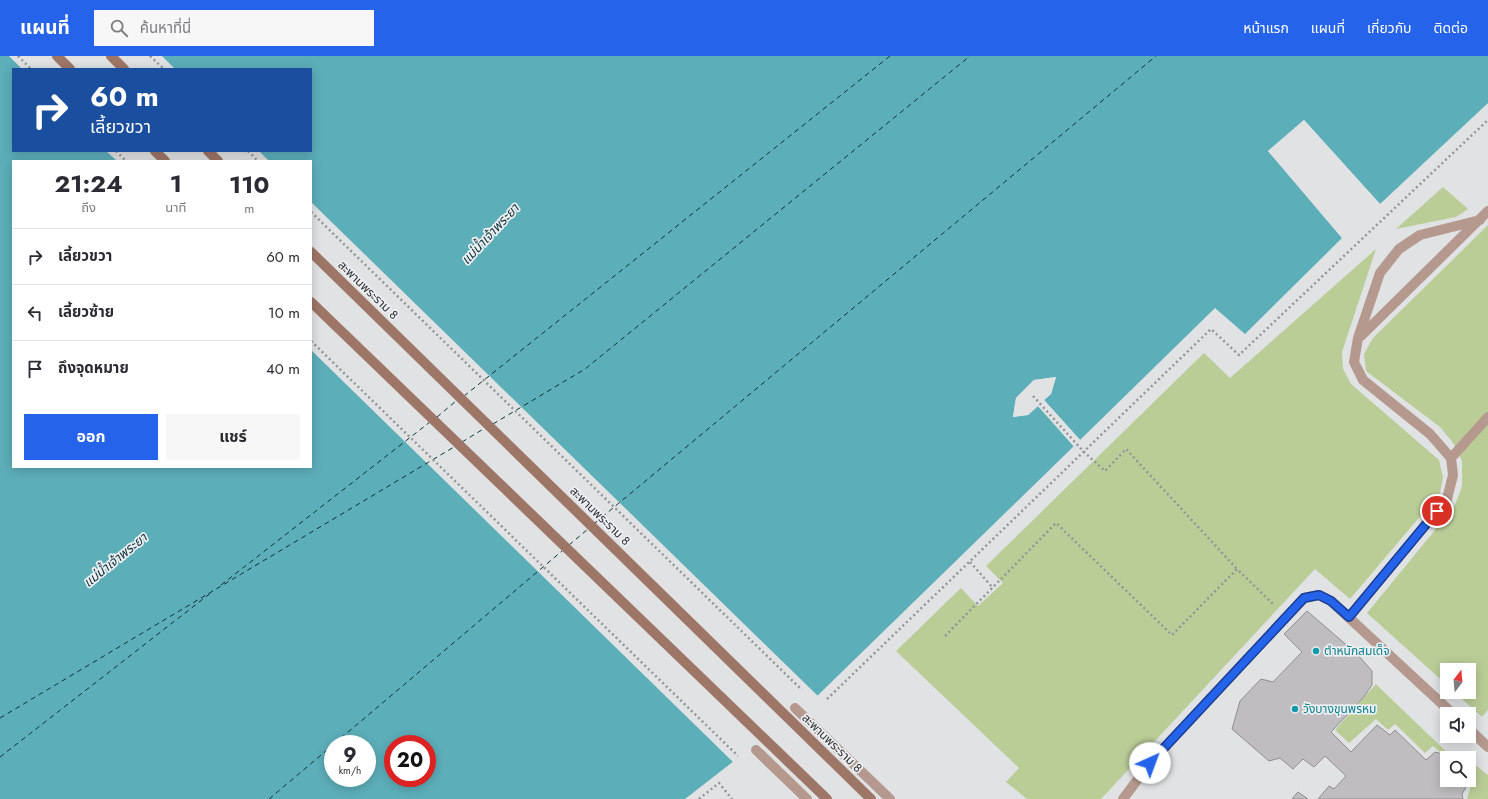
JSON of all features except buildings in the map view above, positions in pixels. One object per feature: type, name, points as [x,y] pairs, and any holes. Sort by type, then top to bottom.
[{"type":"main road","points":[[57,56],[69,68]]},
{"type":"main road","points":[[111,56],[123,68]]},
{"type":"main road","points":[[156,152],[165,160]]},
{"type":"main road","points":[[209,152],[217,160]]},
{"type":"main road","name":"สะพานพระราม 8","points":[[312,253],[871,799]]},
{"type":"main road","points":[[312,303],[826,799]]},
{"type":"street","points":[[1358,338],[1488,211]]},
{"type":"street","points":[[1349,617],[1447,499],[1453,475],[1451,458],[1430,434],[1364,380],[1354,362],[1358,338],[1380,273],[1399,249],[1420,235],[1480,220]]},
{"type":"street","points":[[1451,458],[1488,417]]},
{"type":"street","points":[[1123,799],[1150,763],[1304,598],[1319,595],[1331,601],[1445,707]]},
{"type":"street","points":[[796,708],[890,799]]},
{"type":"street","points":[[1476,736],[1488,747]]},
{"type":"street","points":[[756,750],[807,799]]},
{"type":"path","points":[[18,56],[30,68]]},
{"type":"path","points":[[150,56],[163,68]]},
{"type":"path","points":[[827,699],[1211,329],[1239,355],[1488,120]]},
{"type":"path","points":[[117,152],[125,160]]},
{"type":"path","points":[[249,152],[257,160]]},
{"type":"path","name":"สะพานพระราม 8","points":[[312,213],[794,682]]},
{"type":"path","points":[[312,342],[726,744]]},
{"type":"path","points":[[1033,396],[1084,452],[1105,471],[1126,449],[1236,569],[1286,617]]},
{"type":"path","points":[[945,636],[1056,523],[1172,635],[1236,569]]},
{"type":"path","points":[[970,562],[993,588]]},
{"type":"path","points":[[700,799],[719,783],[732,799]]},
{"type":"green space","points":[[1443,187],[1468,209],[1456,217],[1396,229]]},
{"type":"green space","points":[[1488,225],[1488,710],[1482,717],[1476,712],[1476,707],[1471,707],[1462,699],[1476,699],[1476,663],[1440,663],[1440,679],[1367,613],[1454,507],[1462,487],[1462,461],[1454,444],[1440,427],[1366,371],[1364,354],[1373,338]]},
{"type":"green space","points":[[1376,249],[1342,352],[1343,369],[1351,384],[1439,460],[1443,477],[1440,493],[1350,599],[1315,569],[1101,799],[1027,799],[1006,782],[1019,768],[896,651],[961,588],[978,606],[1003,583],[986,566],[1204,353],[1230,378]]},
{"type":"green space","points":[[1376,684],[1446,751],[1440,752],[1433,746],[1425,753],[1395,724],[1388,730],[1376,719],[1349,743],[1335,730]]},
{"type":"green space","points":[[1476,766],[1488,775],[1488,799],[1467,799],[1471,787],[1476,787]]},
{"type":"water","name":"แม่น้ำเจ้าพระยา","points":[[0,56],[1488,56],[1488,103],[1380,204],[1304,120],[1268,151],[1342,238],[1245,334],[1215,308],[1080,440],[1044,400],[1051,394],[1056,377],[1034,380],[1016,398],[1013,417],[1028,415],[1038,406],[1074,446],[815,698],[685,799],[0,799]]},
{"type":"pier","points":[[9,56],[162,56],[174,68],[21,68]]},
{"type":"pier","points":[[1304,120],[1380,204],[1378,205],[1304,123],[1270,151],[1344,237],[1342,238],[1268,151]]},
{"type":"pier","points":[[107,152],[260,152],[268,160],[116,160]]},
{"type":"pier","points":[[312,203],[819,697],[734,763],[312,351]]},
{"type":"pier","points":[[1056,377],[1051,394],[1044,400],[1081,441],[1079,441],[1042,401],[1049,393],[1053,379],[1035,382],[1017,399],[1016,414],[1027,413],[1039,404],[1075,445],[1075,448],[1038,406],[1028,415],[1013,417],[1016,398],[1034,380]]},
{"type":"ferry route","points":[[464,396],[890,56]]},
{"type":"ferry route","points":[[493,424],[585,369],[970,56]]},
{"type":"ferry route","points":[[595,523],[1156,56]]},
{"type":"ferry route","points":[[437,417],[456,401]]},
{"type":"ferry route","points":[[221,585],[430,422]]},
{"type":"ferry route","points":[[462,442],[485,428]]},
{"type":"ferry route","points":[[0,718],[454,447]]},
{"type":"ferry route","points":[[569,545],[588,529]]},
{"type":"ferry route","points":[[345,735],[562,551]]},
{"type":"ferry route","points":[[0,757],[212,592]]},
{"type":"ferry route","points":[[269,799],[324,753]]},
{"type":"place","name":"ตำหนักสมเด็จ","points":[[1316,651]]},
{"type":"place","name":"วังบางขุนพรหม","points":[[1295,709]]},
{"type":"route","points":[[1150,763],[1304,598],[1319,595],[1331,601],[1349,617],[1437,511]]}]
